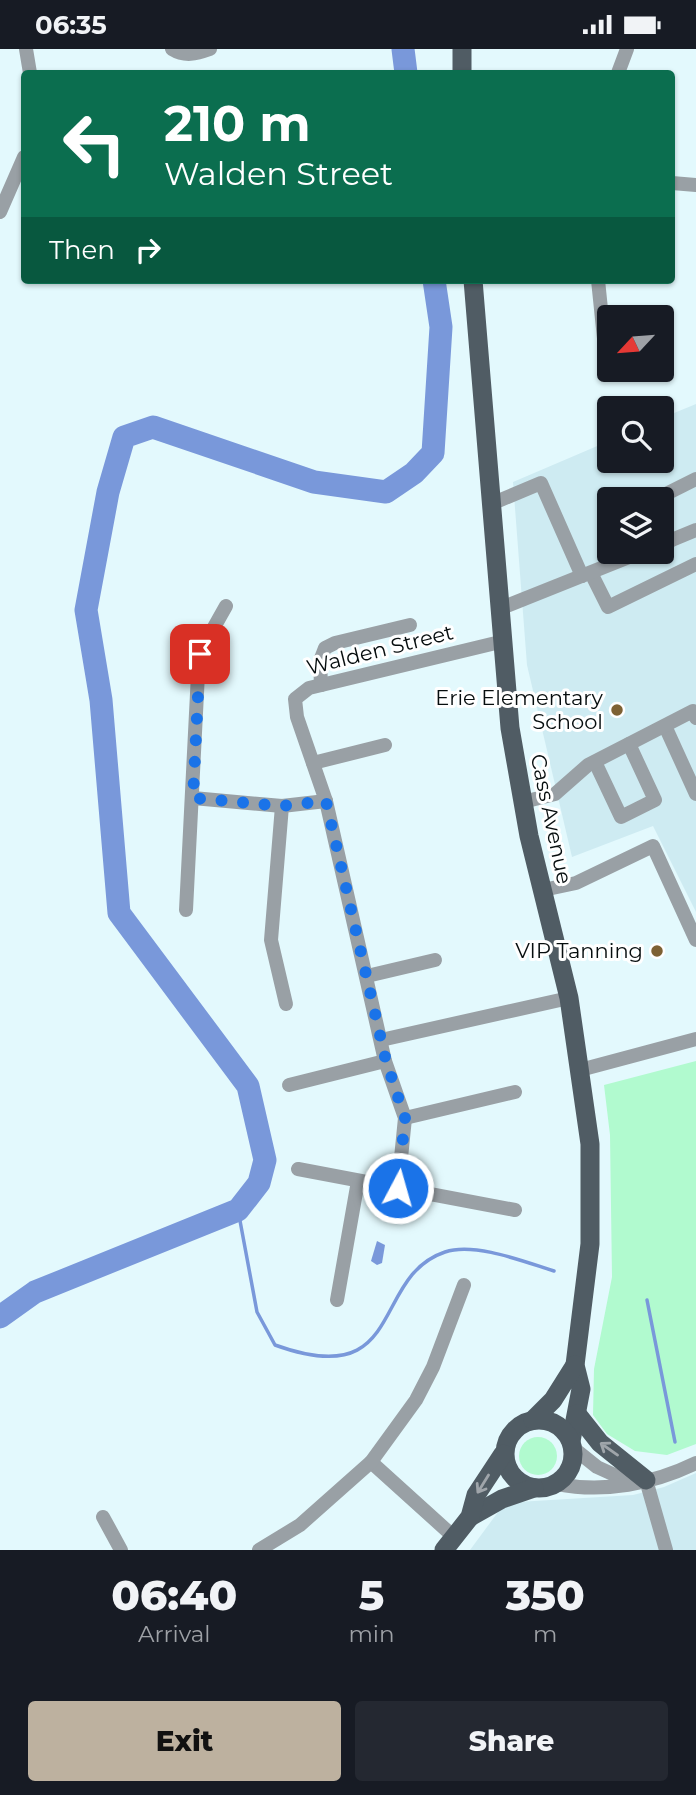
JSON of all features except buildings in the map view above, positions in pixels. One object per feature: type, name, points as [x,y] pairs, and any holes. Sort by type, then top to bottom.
[{"type":"main road","points":[[462,49],[462,70]]},
{"type":"main road","name":"Cass Avenue","points":[[473,284],[500,642],[510,728],[542,890],[569,998],[590,1144],[591,1208],[586,1280],[575,1365],[581,1389],[572,1444]]},
{"type":"main road","name":"Cass Avenue","points":[[533,1420],[554,1400],[575,1365]]},
{"type":"main road","points":[[577,1413],[600,1443],[638,1481]]},
{"type":"main road","points":[[449,1544],[470,1517],[476,1495],[503,1454],[512,1433],[533,1420],[554,1424],[572,1444],[568,1472],[557,1484],[534,1488],[502,1499],[470,1517]]},
{"type":"main road","points":[[503,1454],[515,1478],[534,1488]]},
{"type":"street","points":[[26,49],[30,70]]},
{"type":"street","points":[[172,49],[180,53],[196,54],[210,49]]},
{"type":"street","points":[[619,70],[627,49]]},
{"type":"street","points":[[0,212],[21,164]]},
{"type":"street","points":[[675,183],[696,185]]},
{"type":"street","points":[[598,284],[601,305]]},
{"type":"street","points":[[674,490],[696,479]]},
{"type":"street","points":[[491,504],[541,483],[586,574],[608,607],[696,564]]},
{"type":"street","points":[[674,540],[696,530]]},
{"type":"street","points":[[499,609],[611,564]]},
{"type":"street","points":[[186,910],[200,654],[226,606]]},
{"type":"street","points":[[321,685],[320,661],[325,648],[335,643],[410,625]]},
{"type":"street","name":"Walden Street","points":[[398,1188],[405,1118],[386,1061],[326,801],[297,717],[295,699],[300,692],[321,685],[500,642]]},
{"type":"street","points":[[523,801],[555,794],[595,762],[693,711],[696,718]]},
{"type":"street","points":[[665,726],[696,794]]},
{"type":"street","points":[[595,762],[621,817],[655,800],[629,744]]},
{"type":"street","points":[[313,763],[385,745]]},
{"type":"street","points":[[193,798],[282,806],[326,801]]},
{"type":"street","points":[[282,806],[271,940],[286,1004]]},
{"type":"street","points":[[542,890],[576,883],[653,846],[696,940]]},
{"type":"street","points":[[367,976],[435,960]]},
{"type":"street","points":[[381,1040],[569,998]]},
{"type":"street","points":[[580,1070],[696,1039]]},
{"type":"street","points":[[289,1085],[386,1061]]},
{"type":"street","points":[[405,1118],[515,1092]]},
{"type":"street","points":[[298,1169],[515,1210]]},
{"type":"street","points":[[338,1300],[358,1181]]},
{"type":"street","points":[[259,1550],[300,1525],[371,1462],[416,1400],[428,1378],[464,1285]]},
{"type":"street","points":[[572,1444],[597,1467],[638,1481],[666,1550]]},
{"type":"street","points":[[371,1462],[449,1544]]},
{"type":"street","points":[[557,1484],[607,1489],[671,1474],[696,1463]]},
{"type":"street","points":[[103,1517],[121,1550]]},
{"type":"shaded area","name":"Erie Elementary School","points":[[696,404],[696,912],[653,826],[572,857],[527,665],[513,482],[597,446],[597,473],[674,473],[674,413]]},
{"type":"shaded area","points":[[696,1473],[696,1550],[470,1550],[501,1508],[518,1502],[633,1495],[664,1487]]},
{"type":"green space","points":[[696,1061],[696,1444],[667,1455],[635,1451],[607,1434],[593,1415],[594,1369],[612,1277],[610,1135],[604,1085]]},
{"type":"green space","points":[[538,1437],[552,1442],[557,1456],[552,1470],[538,1475],[524,1470],[519,1456],[524,1442]]},
{"type":"water","points":[[377,1241],[385,1245],[382,1263],[377,1265],[371,1261]]},
{"type":"waterway","points":[[403,49],[406,70]]},
{"type":"waterway","points":[[0,1317],[35,1292],[238,1210],[259,1183],[265,1160],[248,1086],[119,913],[101,700],[86,610],[108,492],[124,437],[153,427],[314,482],[386,492],[414,473],[433,453],[441,327],[435,284]]},
{"type":"waterway","points":[[238,1210],[257,1312],[275,1345],[317,1356],[347,1354],[367,1343],[381,1326],[405,1284],[422,1265],[445,1252],[471,1249],[485,1251],[554,1271]]},
{"type":"waterway","points":[[647,1300],[675,1442]]},
{"type":"place","name":"Erie Elementary School","points":[[617,710]]},
{"type":"place","name":"VIP Tanning","points":[[657,951]]},
{"type":"route","points":[[200,654],[193,798],[282,806],[326,801],[386,1061],[405,1118],[398,1188]]}]
